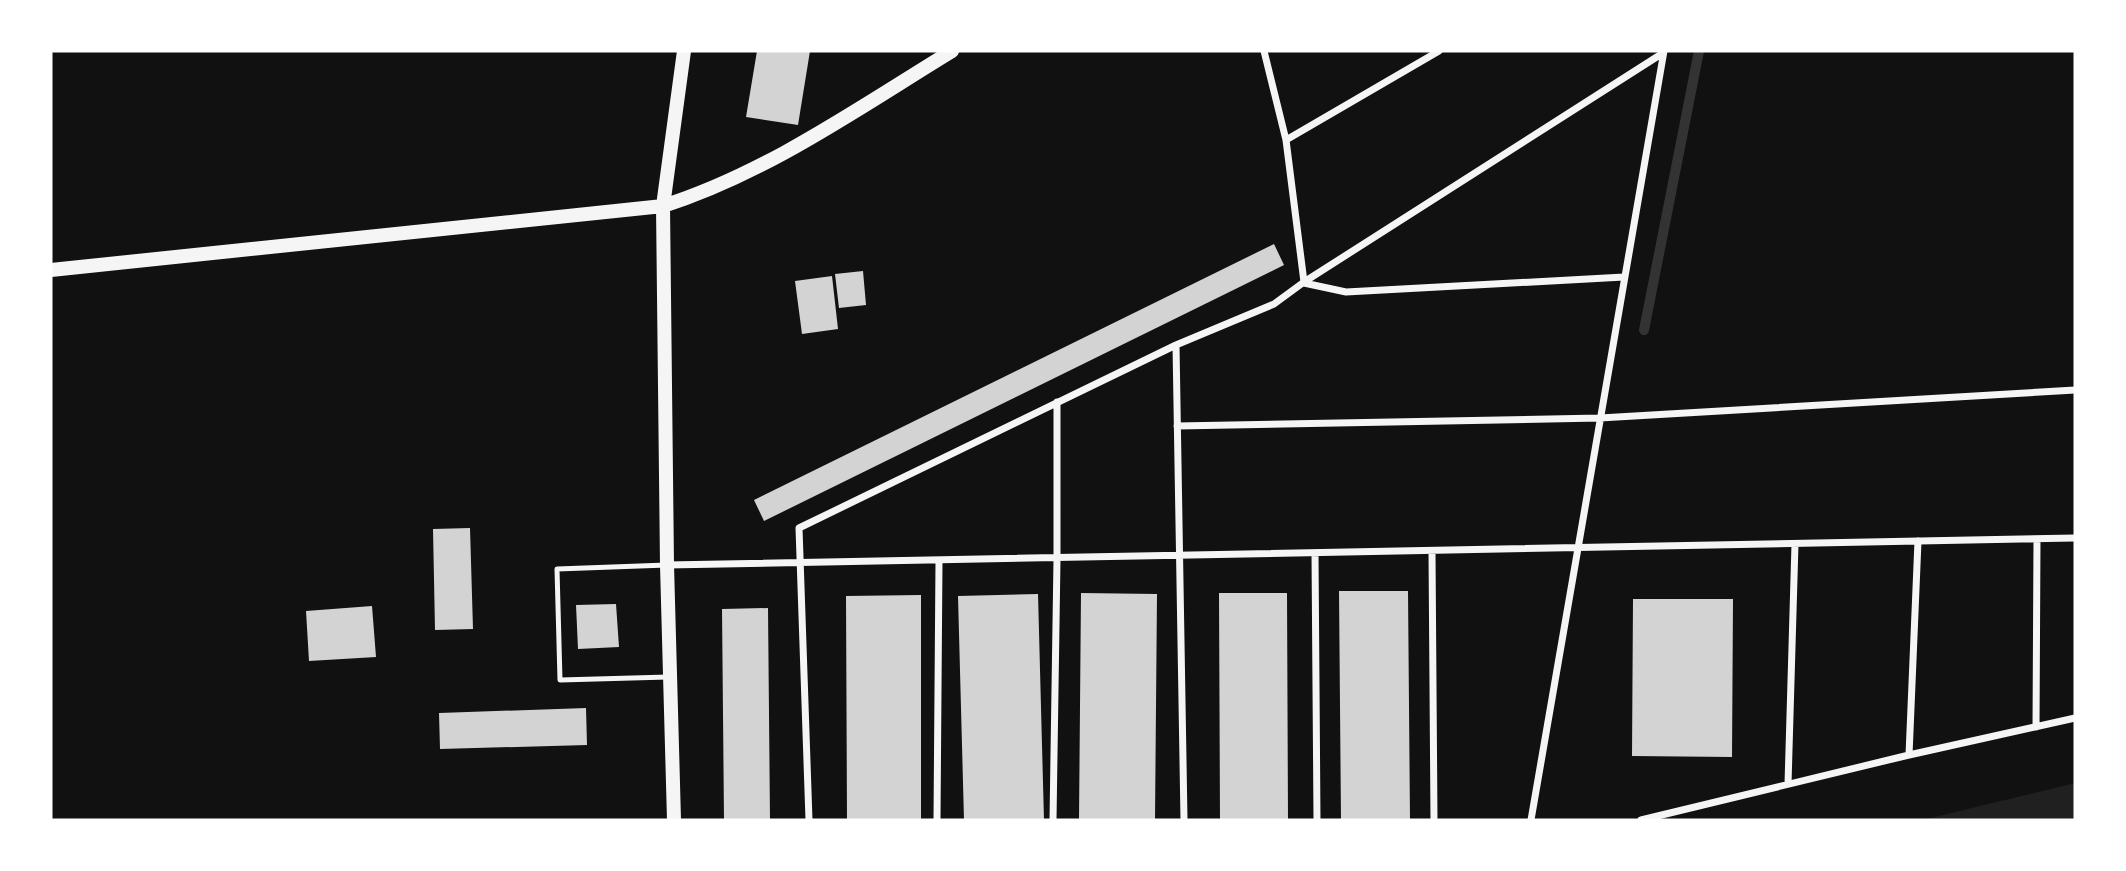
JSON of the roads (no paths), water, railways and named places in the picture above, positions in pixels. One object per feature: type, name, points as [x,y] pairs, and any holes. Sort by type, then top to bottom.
[{"type":"main road","points":[[674,820],[667,565],[663,206],[684,51]]},
{"type":"main road","points":[[51,270],[663,206],[720,185],[952,51]]},
{"type":"street","points":[[1264,51],[1286,140],[1304,282]]},
{"type":"street","points":[[1286,140],[1439,51]]},
{"type":"street","points":[[1531,820],[1663,52]]},
{"type":"street","points":[[809,820],[799,528],[1176,345],[1274,304],[1304,282],[1663,52]]},
{"type":"street","points":[[1304,282],[1346,292],[1624,277]]},
{"type":"street","points":[[1176,345],[1184,820]]},
{"type":"street","points":[[1177,426],[1600,418],[2075,390]]},
{"type":"street","points":[[1053,820],[1057,402]]},
{"type":"street","points":[[667,565],[2075,538]]},
{"type":"street","points":[[2036,727],[2037,539]]},
{"type":"street","points":[[1909,755],[1917,541]]},
{"type":"street","points":[[1788,785],[1795,544]]},
{"type":"street","points":[[1432,551],[1434,820]]},
{"type":"street","points":[[1315,553],[1317,820]]},
{"type":"street","points":[[937,820],[939,561]]},
{"type":"street","points":[[1641,820],[2075,718]]},
{"type":"lane","points":[[667,565],[557,569],[560,680],[670,677]]},
{"type":"waterway","points":[[1644,330],[1699,51]]}]
